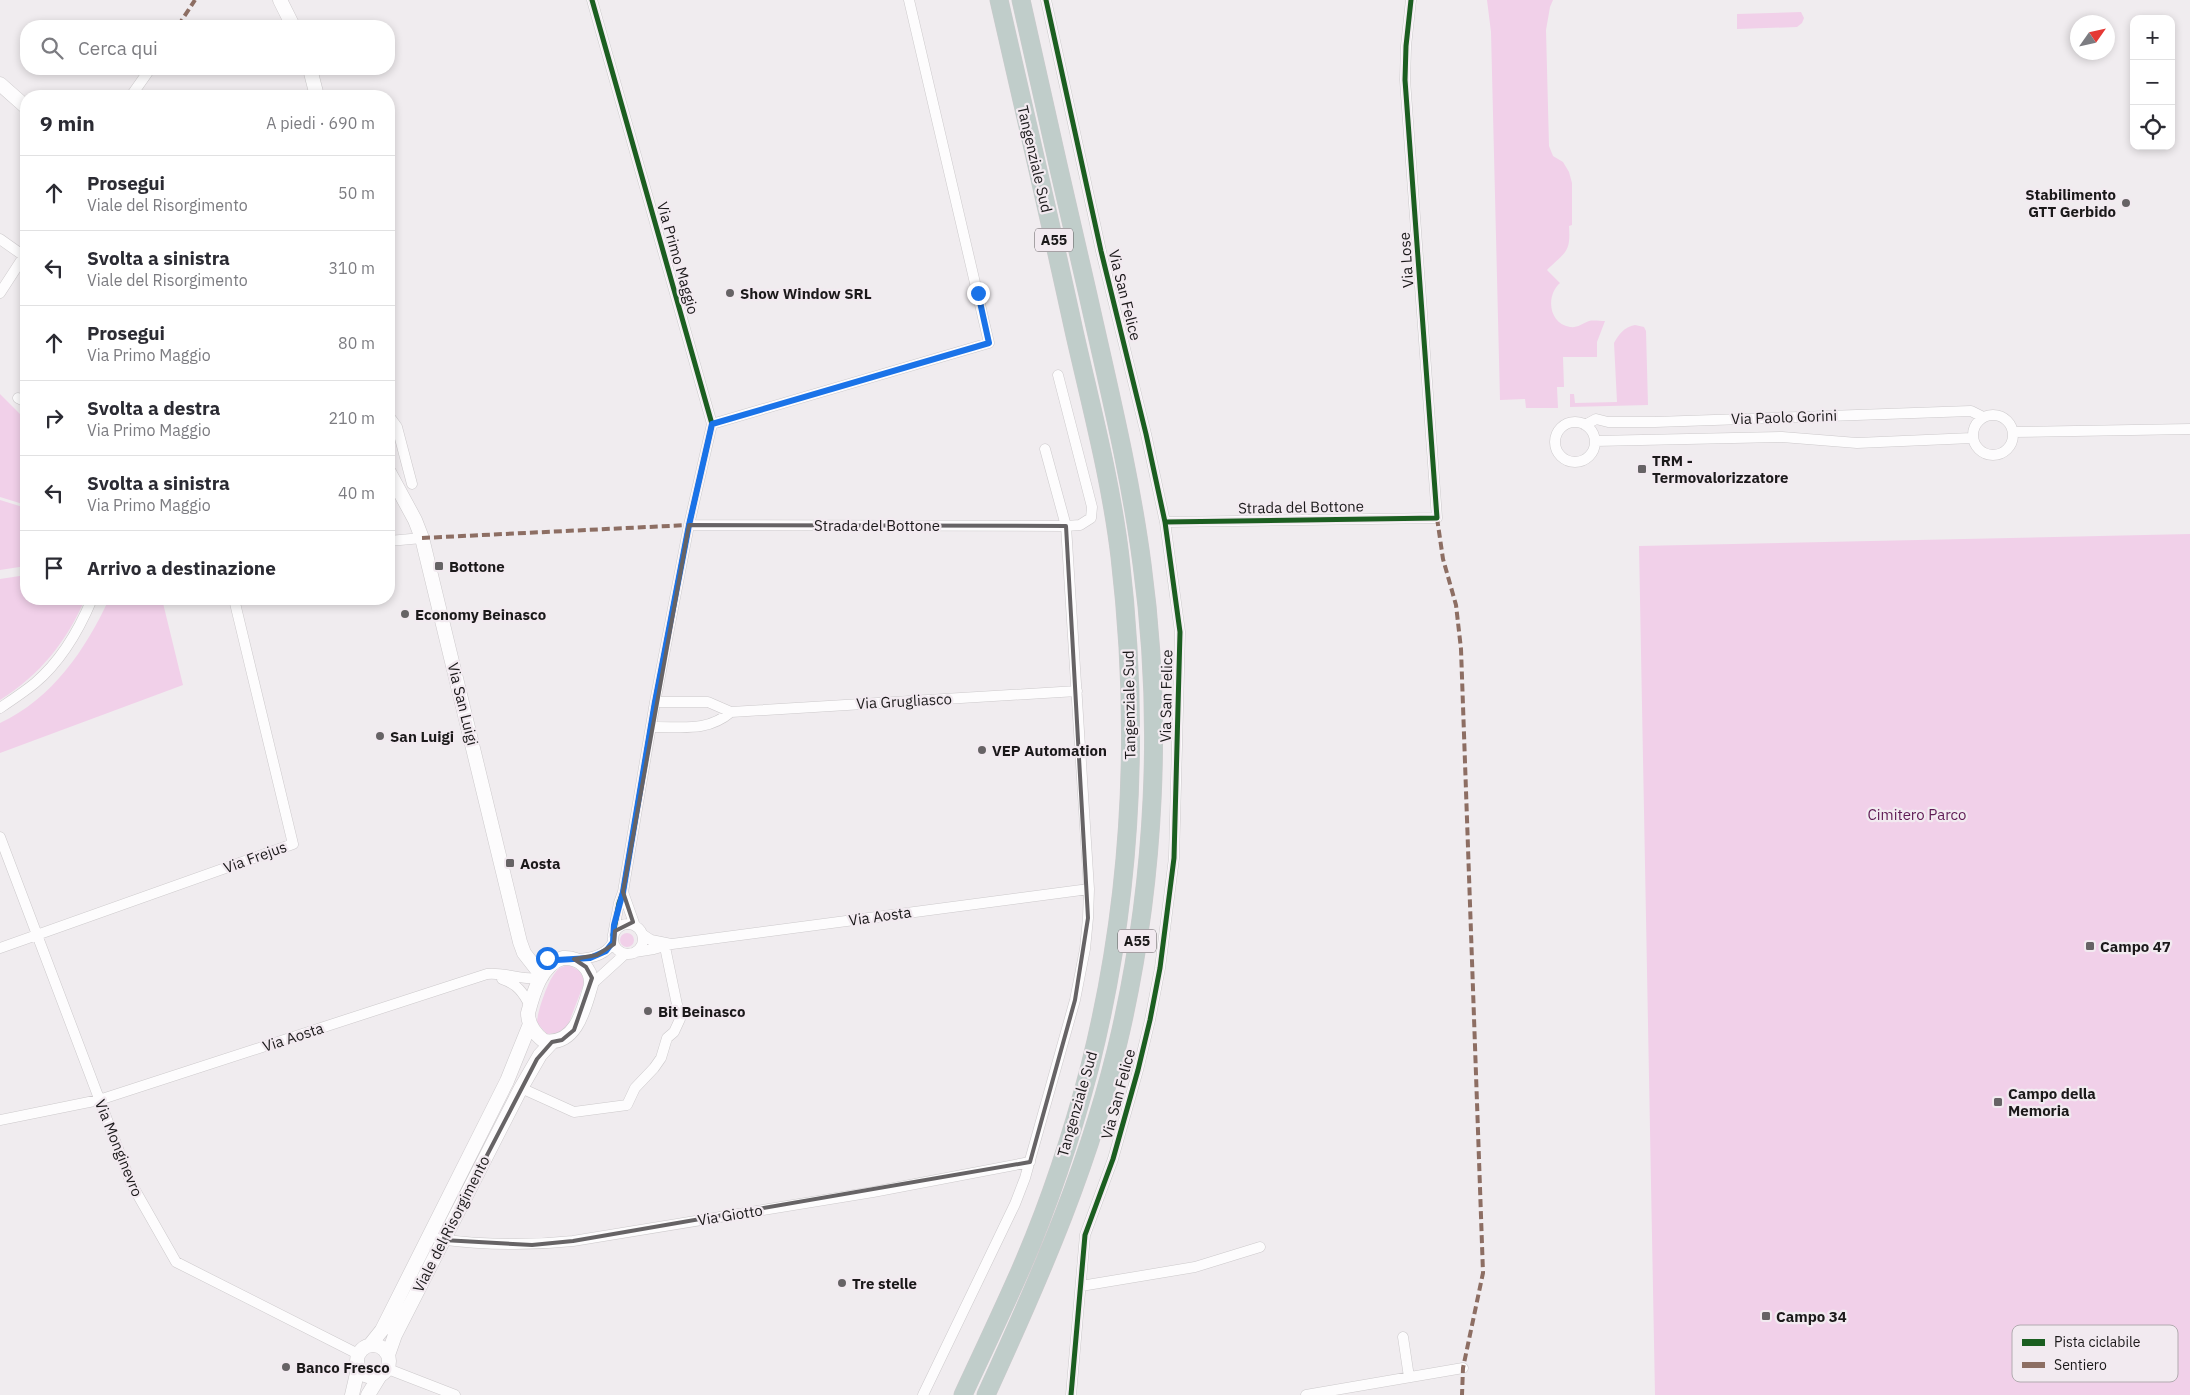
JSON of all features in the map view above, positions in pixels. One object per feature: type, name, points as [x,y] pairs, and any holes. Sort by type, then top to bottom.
[{"type":"highway","name":"Tangenziale Sud","points":[[962,1395],[1021,1269],[1037,1229],[1066,1146],[1090,1065],[1118,923],[1127,831],[1131,755],[1130,687],[1124,600],[1108,480],[999,0]]},
{"type":"highway","name":"Tangenziale Sud","points":[[986,1395],[1059,1232],[1099,1115],[1121,1028],[1139,931],[1148,852],[1152,785],[1153,696],[1151,652],[1143,567],[1135,516],[1113,406],[1020,0]]},
{"type":"street","points":[[280,0],[290,20]]},
{"type":"street","name":"Via Primo Maggio","points":[[592,0],[712,424],[689,525]]},
{"type":"street","points":[[712,424],[989,343],[909,0]]},
{"type":"street","name":"Via San Felice","points":[[1046,0],[1101,251],[1146,434],[1165,522],[1180,632],[1174,858],[1160,968],[1150,1020],[1113,1159],[1085,1235],[1071,1395]]},
{"type":"street","name":"Via Lose","points":[[1411,0],[1406,46],[1405,80],[1437,518]]},
{"type":"street","points":[[135,90],[146,75]]},
{"type":"street","points":[[312,75],[315,90]]},
{"type":"street","points":[[0,84],[20,102]]},
{"type":"street","points":[[0,239],[20,251]]},
{"type":"street","points":[[0,293],[20,264]]},
{"type":"street","name":"Strada del Bottone","points":[[689,525],[1066,526],[1083,524],[1088,521],[1092,514],[1058,375]]},
{"type":"street","name":"Via Paolo Gorini","points":[[1585,425],[1596,418],[1608,422],[1655,422],[1971,411],[1983,417],[1994,415],[2002,417],[2008,422],[2013,432]]},
{"type":"street","points":[[1983,417],[1974,428],[1972,438],[1980,451],[1988,455],[1998,456],[2004,453],[2011,445],[2013,432],[2190,429]]},
{"type":"street","points":[[1573,422],[1585,425],[1590,429],[1595,441],[1589,456],[1579,462],[1564,459],[1556,450],[1555,438],[1561,427],[1573,422]]},
{"type":"street","points":[[395,424],[412,484]]},
{"type":"street","name":"Via Paolo Gorini","points":[[1595,441],[1782,437],[1857,443],[1972,438]]},
{"type":"street","points":[[923,1395],[1015,1204],[1030,1162],[1075,1000],[1085,949],[1089,889],[1066,526],[1045,448]]},
{"type":"street","name":"Via San Luigi","points":[[395,483],[415,520],[422,538],[520,942],[527,958],[542,977]]},
{"type":"street","name":"Strada del Bottone","points":[[1165,522],[1437,518]]},
{"type":"street","points":[[520,942],[534,954],[557,960],[597,956],[609,948],[623,892],[655,702],[689,525]]},
{"type":"street","points":[[395,540],[422,538]]},
{"type":"street","points":[[1,707],[37,682],[50,668],[74,636],[89,605]]},
{"type":"street","name":"Via Frejus","points":[[37,934],[293,844],[235,605]]},
{"type":"street","name":"Via Grugliasco","points":[[655,702],[708,702],[731,712],[1077,691]]},
{"type":"street","name":"Via Grugliasco","points":[[651,726],[708,726],[720,721],[731,712]]},
{"type":"street","name":"Via Monginevro","points":[[0,837],[131,1184],[176,1262],[358,1354]]},
{"type":"street","name":"Via Aosta","points":[[630,953],[668,945],[1089,889]]},
{"type":"street","points":[[623,892],[635,926],[642,934]]},
{"type":"street","points":[[613,938],[622,925],[635,926]]},
{"type":"street","points":[[0,948],[37,934]]},
{"type":"street","name":"Via Aosta","points":[[642,934],[651,940],[668,945]]},
{"type":"street","name":"Viale del Risorgimento","points":[[388,1355],[395,1335],[474,1178],[540,1055],[552,1042],[562,1040],[574,1030],[591,985],[643,943],[642,934]]},
{"type":"street","points":[[613,938],[618,950],[630,953]]},
{"type":"street","points":[[503,1089],[519,1092],[574,1112],[627,1105],[631,1101],[635,1088],[654,1068],[660,1058],[667,1038],[674,1032],[680,1019],[668,945]]},
{"type":"street","points":[[574,959],[581,962],[590,972],[591,985]]},
{"type":"street","name":"Viale del Risorgimento","points":[[370,1345],[382,1330],[503,1089],[523,1046],[530,1024],[528,1018],[530,1006],[542,977],[549,966],[557,960]]},
{"type":"street","points":[[487,974],[513,983],[524,995],[530,1006]]},
{"type":"street","name":"Via Aosta","points":[[0,1120],[100,1100],[487,974],[507,974],[525,979],[542,977]]},
{"type":"street","points":[[530,1024],[539,1037],[552,1042]]},
{"type":"street","name":"Via Giotto","points":[[428,1238],[486,1244],[532,1245],[573,1241],[873,1192],[1030,1162]]},
{"type":"street","points":[[461,1172],[474,1178]]},
{"type":"street","points":[[1081,1286],[1195,1267],[1260,1246]]},
{"type":"street","points":[[1403,1337],[1409,1377]]},
{"type":"street","points":[[352,1395],[358,1369],[358,1354],[370,1345],[381,1347],[388,1355],[389,1364],[368,1395]]},
{"type":"street","points":[[1306,1395],[1464,1368]]},
{"type":"street","points":[[358,1369],[369,1377],[383,1373],[455,1395]]},
{"type":"highlighted area","points":[[689,525],[1066,526],[1088,918],[1075,1000],[1030,1162],[573,1241],[532,1245],[443,1240],[537,1059],[552,1042],[562,1040],[574,1030],[592,978],[586,967],[574,959],[597,955],[614,944],[615,931],[633,922],[623,892]]},
{"type":"green space","points":[[1487,0],[1553,0],[1546,30],[1549,146],[1553,156],[1563,162],[1569,172],[1572,183],[1572,225],[1569,226],[1568,247],[1547,270],[1560,283],[1553,294],[1552,308],[1557,320],[1570,327],[1591,321],[1605,321],[1597,342],[1597,357],[1563,357],[1564,387],[1557,387],[1558,408],[1526,408],[1525,399],[1500,400],[1491,32]]},
{"type":"green space","points":[[1801,12],[1804,18],[1797,27],[1737,29],[1737,14]]},
{"type":"green space","points":[[1635,325],[1644,327],[1646,331],[1648,405],[1570,407],[1570,394],[1574,394],[1575,403],[1617,402],[1614,343],[1622,331]]},
{"type":"green space","points":[[0,394],[20,414],[20,503],[0,497]]},
{"type":"green space","points":[[0,500],[20,506],[20,567],[0,570]]},
{"type":"green space","name":"Cimitero Parco","points":[[2190,534],[2190,1395],[1655,1395],[1639,546]]},
{"type":"green space","points":[[20,576],[20,605],[82,605],[70,629],[51,656],[28,680],[0,700],[0,579]]},
{"type":"green space","points":[[106,605],[163,605],[183,685],[0,753],[0,723],[36,701],[51,686],[78,654]]},
{"type":"green space","points":[[624,933],[630,933],[634,940],[630,947],[624,947],[620,943],[620,937]]},
{"type":"green space","points":[[569,965],[581,972],[584,981],[583,986],[568,1025],[560,1033],[547,1034],[537,1023],[541,1004],[556,971]]},
{"type":"marked path","points":[[182,20],[195,0]]},
{"type":"marked path","points":[[1437,518],[1443,559],[1456,605],[1461,649],[1483,1273],[1463,1368],[1462,1395]]},
{"type":"marked path","points":[[422,538],[689,525]]},
{"type":"cycle path","points":[[592,0],[712,424],[689,525],[655,702],[623,892],[613,935]]},
{"type":"cycle path","points":[[1046,0],[1101,251],[1146,434],[1165,522],[1180,632],[1174,858],[1160,968],[1138,1070],[1113,1159],[1085,1235],[1071,1395]]},
{"type":"cycle path","points":[[1165,522],[1437,518],[1405,80],[1406,46],[1411,0]]},
{"type":"place","name":"Stabilimento GTT Gerbido","points":[[2126,203]]},
{"type":"place","name":"Show Window SRL","points":[[730,293]]},
{"type":"place","name":"TRM - Termovalorizzatore","points":[[1642,469]]},
{"type":"place","name":"Bottone","points":[[439,566]]},
{"type":"place","name":"Economy Beinasco","points":[[405,614]]},
{"type":"place","name":"San Luigi","points":[[380,736]]},
{"type":"place","name":"VEP Automation","points":[[982,750]]},
{"type":"place","name":"Aosta","points":[[510,863]]},
{"type":"place","name":"Campo 47","points":[[2090,946]]},
{"type":"place","name":"Bit Beinasco","points":[[648,1011]]},
{"type":"place","name":"Campo della Memoria","points":[[1998,1102]]},
{"type":"place","name":"Tre stelle","points":[[842,1283]]},
{"type":"place","name":"Campo 34","points":[[1766,1316]]},
{"type":"place","name":"Banco Fresco","points":[[286,1367]]},
{"type":"route","points":[[547,958],[557,960],[562,958],[590,958],[606,951],[613,942],[614,925],[623,892],[655,702],[689,525],[712,424],[989,343],[978,293]]}]
